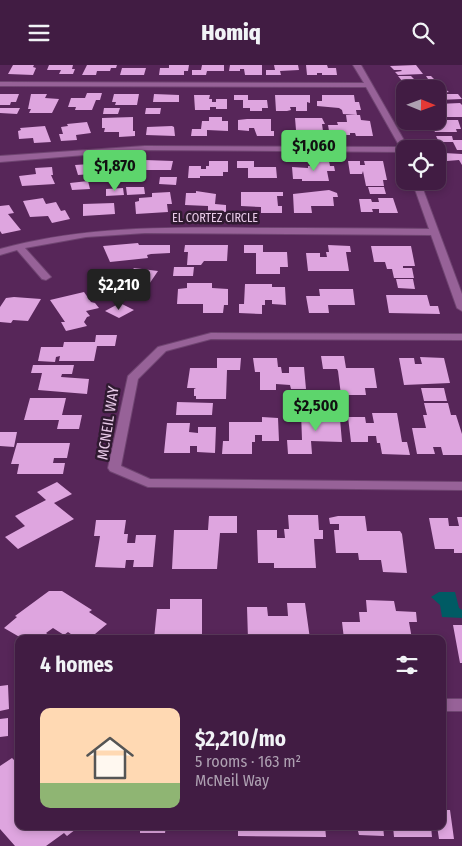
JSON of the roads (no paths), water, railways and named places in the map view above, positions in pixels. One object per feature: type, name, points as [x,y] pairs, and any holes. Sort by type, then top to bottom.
[{"type":"street","points":[[358,65],[400,140]]},
{"type":"street","points":[[0,84],[369,85]]},
{"type":"street","points":[[0,159],[145,148],[396,149]]},
{"type":"street","points":[[419,190],[462,308]]},
{"type":"street","name":"EL CORTEZ CIRCLE","points":[[0,252],[18,246],[100,232],[166,230],[433,232]]},
{"type":"street","points":[[18,246],[46,277]]},
{"type":"street","name":"MCNEIL WAY","points":[[462,337],[211,336],[162,349],[132,378],[114,468],[148,483],[462,486]]},
{"type":"street","points":[[446,705],[462,705]]}]
